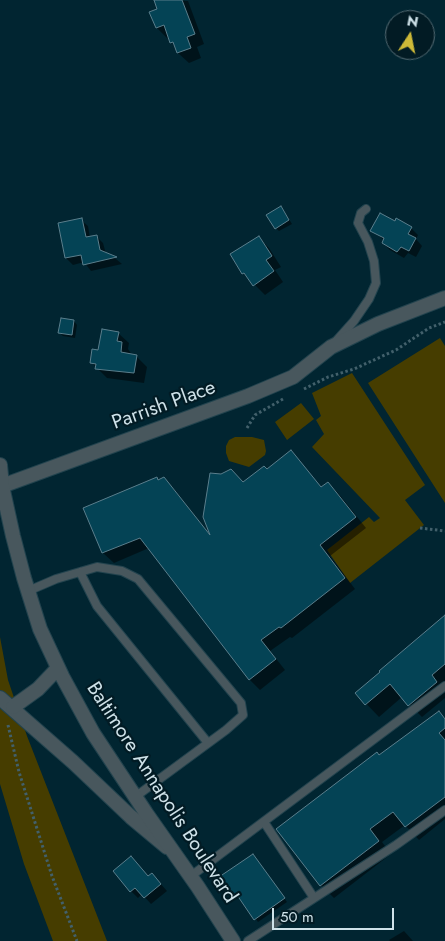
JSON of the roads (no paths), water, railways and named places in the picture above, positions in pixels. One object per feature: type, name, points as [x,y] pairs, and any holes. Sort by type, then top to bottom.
[{"type":"street","name":"Parrish Place","points":[[2,486],[248,396],[293,377],[330,347],[378,324],[445,298]]},
{"type":"street","name":"Baltimore Annapolis Boulevard","points":[[0,465],[2,486],[13,536],[28,591],[40,629],[58,668],[94,733],[135,797],[234,941]]},
{"type":"street","points":[[12,707],[38,689],[58,668]]},
{"type":"street","points":[[0,698],[73,762],[131,817],[174,853]]},
{"type":"lane","points":[[330,347],[354,321],[369,299],[376,283],[374,261],[368,242],[358,223],[361,213],[366,209]]},
{"type":"lane","points":[[28,591],[97,567],[122,571],[138,579],[242,703],[243,715],[135,797]]},
{"type":"lane","points":[[80,572],[97,606],[208,743]]},
{"type":"lane","points":[[191,876],[445,686]]},
{"type":"lane","points":[[248,941],[396,846],[445,810]]},
{"type":"lane","points":[[264,822],[314,898]]}]
